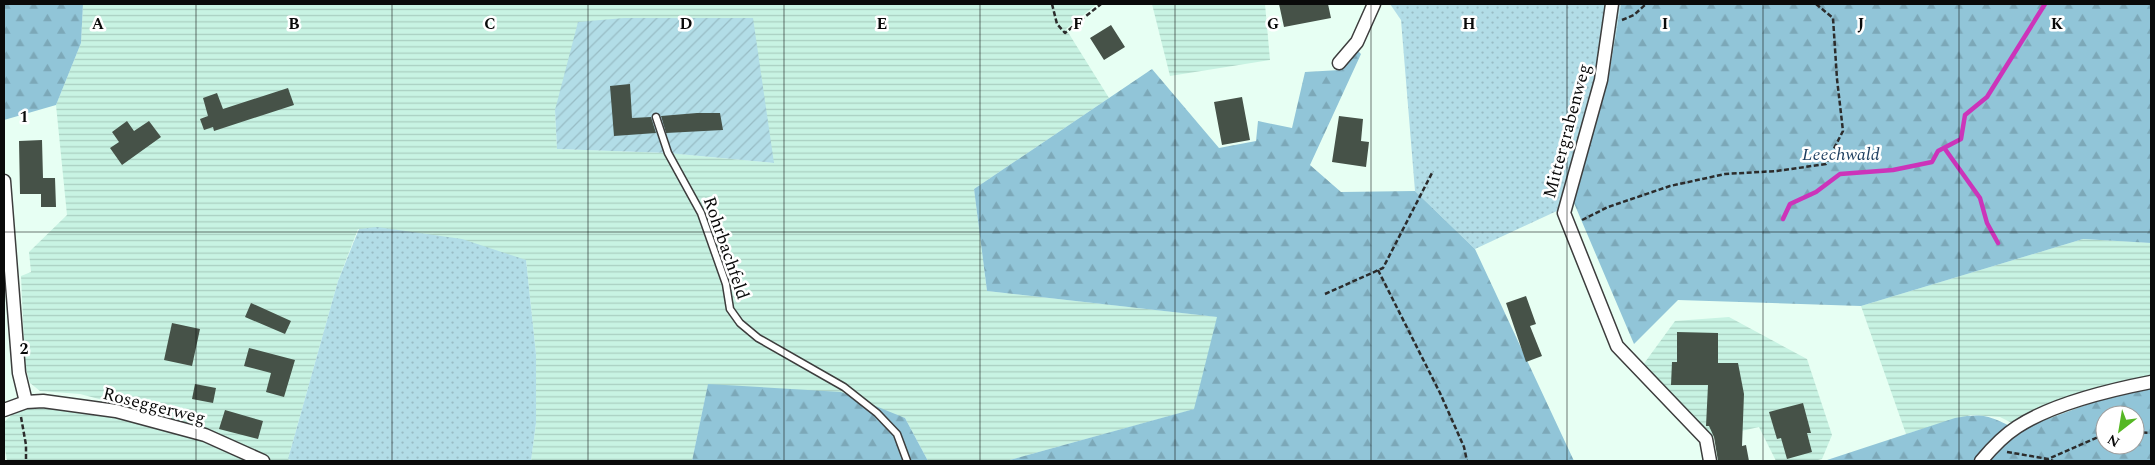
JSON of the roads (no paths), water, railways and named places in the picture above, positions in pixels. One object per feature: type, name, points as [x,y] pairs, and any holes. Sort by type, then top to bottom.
[{"type":"street","points":[[1339,64],[1350,53],[1357,42],[1374,4]]},
{"type":"street","name":"Mittergrabenweg","points":[[1612,4],[1601,80],[1564,212],[1617,346],[1706,439],[1710,461]]},
{"type":"street","points":[[4,181],[18,373],[22,403]]},
{"type":"street","points":[[1981,461],[2018,426],[2098,393],[2151,382]]},
{"type":"street","name":"Roseggerweg","points":[[4,410],[22,403],[42,402],[126,413],[205,436],[263,461]]},
{"type":"lane","name":"Rohrbachfeld","points":[[656,116],[668,153],[701,214],[726,284],[730,309],[740,323],[758,338],[844,387],[877,413],[897,434],[907,461]]},
{"type":"waterway","points":[[1783,219],[1790,204],[1816,192],[1840,174],[1893,170],[1932,162],[1938,151],[1961,139],[1965,115],[1987,97],[2045,4]]},
{"type":"waterway","points":[[1945,149],[1980,198],[1987,223],[1998,243]]},
{"type":"park label","name":"Leechwald","points":[[1841,154]]}]
